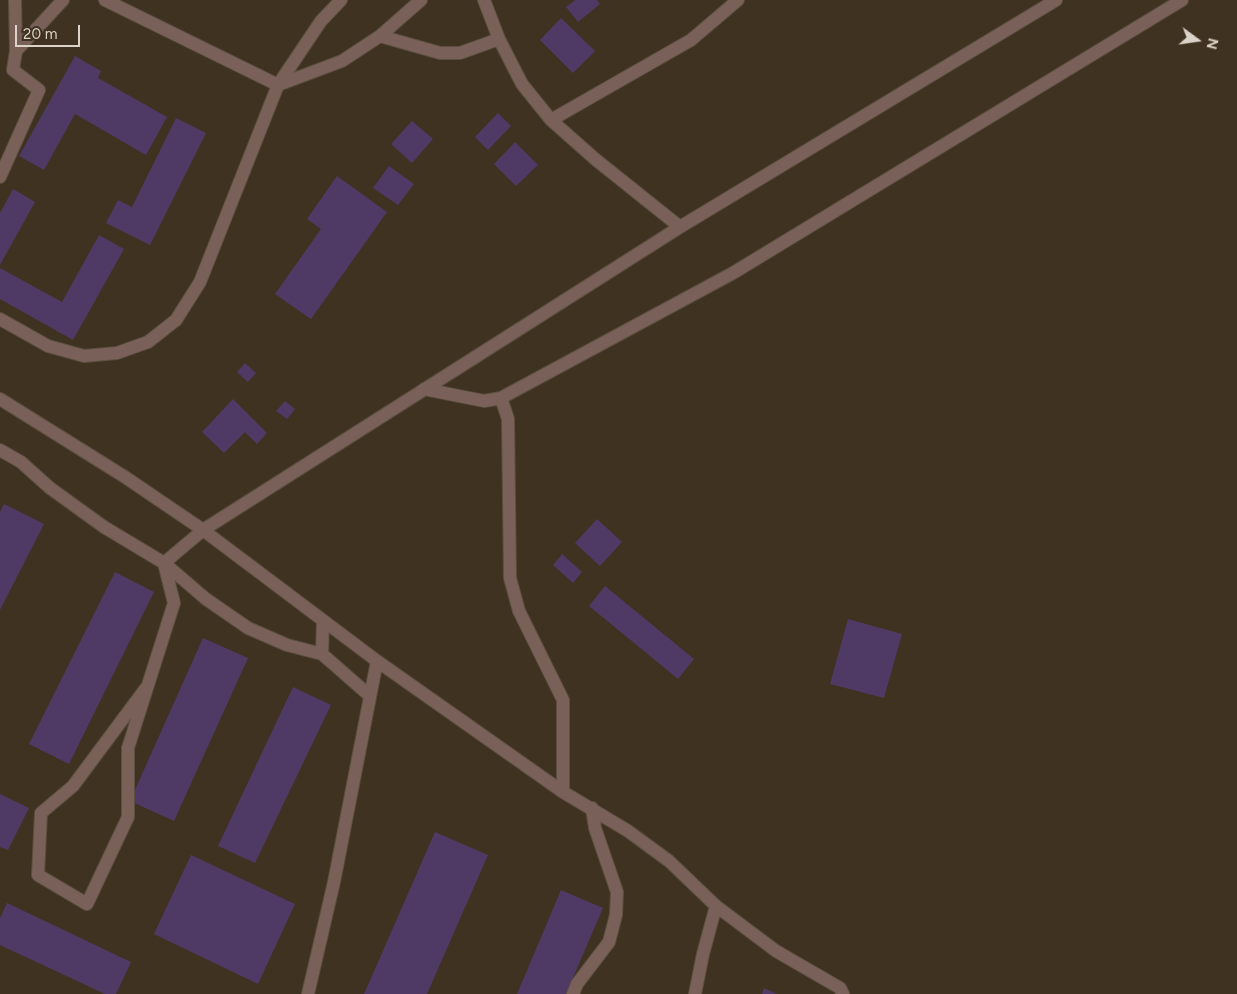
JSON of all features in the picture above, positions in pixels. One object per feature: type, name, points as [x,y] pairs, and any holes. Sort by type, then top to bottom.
[{"type":"street","points":[[0,177],[39,90],[13,70],[16,51],[15,0]]},
{"type":"street","points":[[16,51],[62,0]]},
{"type":"street","points":[[105,0],[278,85],[342,62],[380,36],[422,0]]},
{"type":"street","points":[[0,319],[48,346],[84,356],[117,353],[148,342],[176,320],[200,282],[278,85],[321,21],[341,0]]},
{"type":"street","points":[[484,0],[499,39],[522,84],[551,120],[595,159],[680,227]]},
{"type":"street","points":[[551,120],[691,40],[738,0]]},
{"type":"street","points":[[164,563],[203,530],[680,227],[1056,0]]},
{"type":"street","points":[[424,389],[484,401],[501,398],[733,273],[1182,0]]},
{"type":"street","points":[[380,36],[440,53],[460,53],[499,39]]},
{"type":"street","points":[[501,398],[508,419],[510,578],[519,611],[563,700],[563,792]]},
{"type":"street","points":[[0,399],[125,477],[203,530],[377,661],[563,792],[592,808],[669,861],[716,906],[776,950],[840,988],[843,994]]},
{"type":"street","points":[[0,450],[21,462],[50,488],[104,527],[164,563],[206,599],[248,628],[287,644],[322,654],[370,696]]},
{"type":"street","points":[[146,688],[73,786],[41,812],[38,875],[87,904],[128,818],[128,748],[174,604],[164,563]]},
{"type":"street","points":[[322,621],[322,654]]},
{"type":"street","points":[[308,994],[334,882],[377,661]]},
{"type":"street","points":[[573,994],[577,984],[609,942],[616,915],[617,892],[595,828],[592,808]]},
{"type":"street","points":[[695,994],[703,954],[716,906]]},
{"type":"building","points":[[575,0],[597,0],[600,4],[578,22],[566,7]]},
{"type":"building","points":[[561,18],[595,51],[573,73],[540,40]]},
{"type":"building","points":[[75,56],[101,71],[98,78],[167,117],[146,155],[75,114],[44,170],[19,156]]},
{"type":"building","points":[[498,113],[511,126],[488,150],[475,137]]},
{"type":"building","points":[[176,118],[206,133],[150,245],[106,223],[118,200],[132,207]]},
{"type":"building","points":[[412,121],[433,139],[412,163],[391,144]]},
{"type":"building","points":[[515,142],[538,165],[516,186],[494,164]]},
{"type":"building","points":[[389,166],[414,184],[398,205],[373,188]]},
{"type":"building","points":[[337,176],[387,212],[311,319],[275,294],[321,229],[307,219]]},
{"type":"building","points":[[13,189],[35,202],[0,265],[0,213]]},
{"type":"building","points":[[99,235],[124,249],[73,340],[0,299],[0,268],[62,302]]},
{"type":"building","points":[[245,363],[256,373],[248,382],[237,372]]},
{"type":"building","points":[[233,399],[267,433],[257,444],[245,432],[224,453],[202,432]]},
{"type":"building","points":[[285,401],[295,409],[287,419],[276,411]]},
{"type":"building","points":[[4,504],[44,524],[0,610],[0,512]]},
{"type":"building","points":[[597,519],[622,542],[600,566],[575,543]]},
{"type":"building","points":[[562,554],[582,572],[573,583],[553,565]]},
{"type":"building","points":[[115,572],[154,592],[69,764],[29,744]]},
{"type":"building","points":[[605,586],[694,659],[678,679],[589,606]]},
{"type":"building","points":[[848,619],[902,634],[884,698],[830,684]]},
{"type":"building","points":[[203,638],[248,658],[174,821],[130,801]]},
{"type":"building","points":[[293,687],[331,705],[255,863],[218,846]]},
{"type":"building","points":[[0,794],[29,808],[8,850],[0,847]]},
{"type":"building","points":[[435,832],[488,855],[427,994],[364,994]]},
{"type":"building","points":[[191,855],[295,904],[258,984],[154,934]]},
{"type":"building","points":[[561,890],[603,908],[566,994],[517,994]]},
{"type":"building","points":[[7,903],[131,962],[116,994],[105,994],[0,945],[0,918]]},
{"type":"building","points":[[764,988],[777,994],[762,994]]}]
